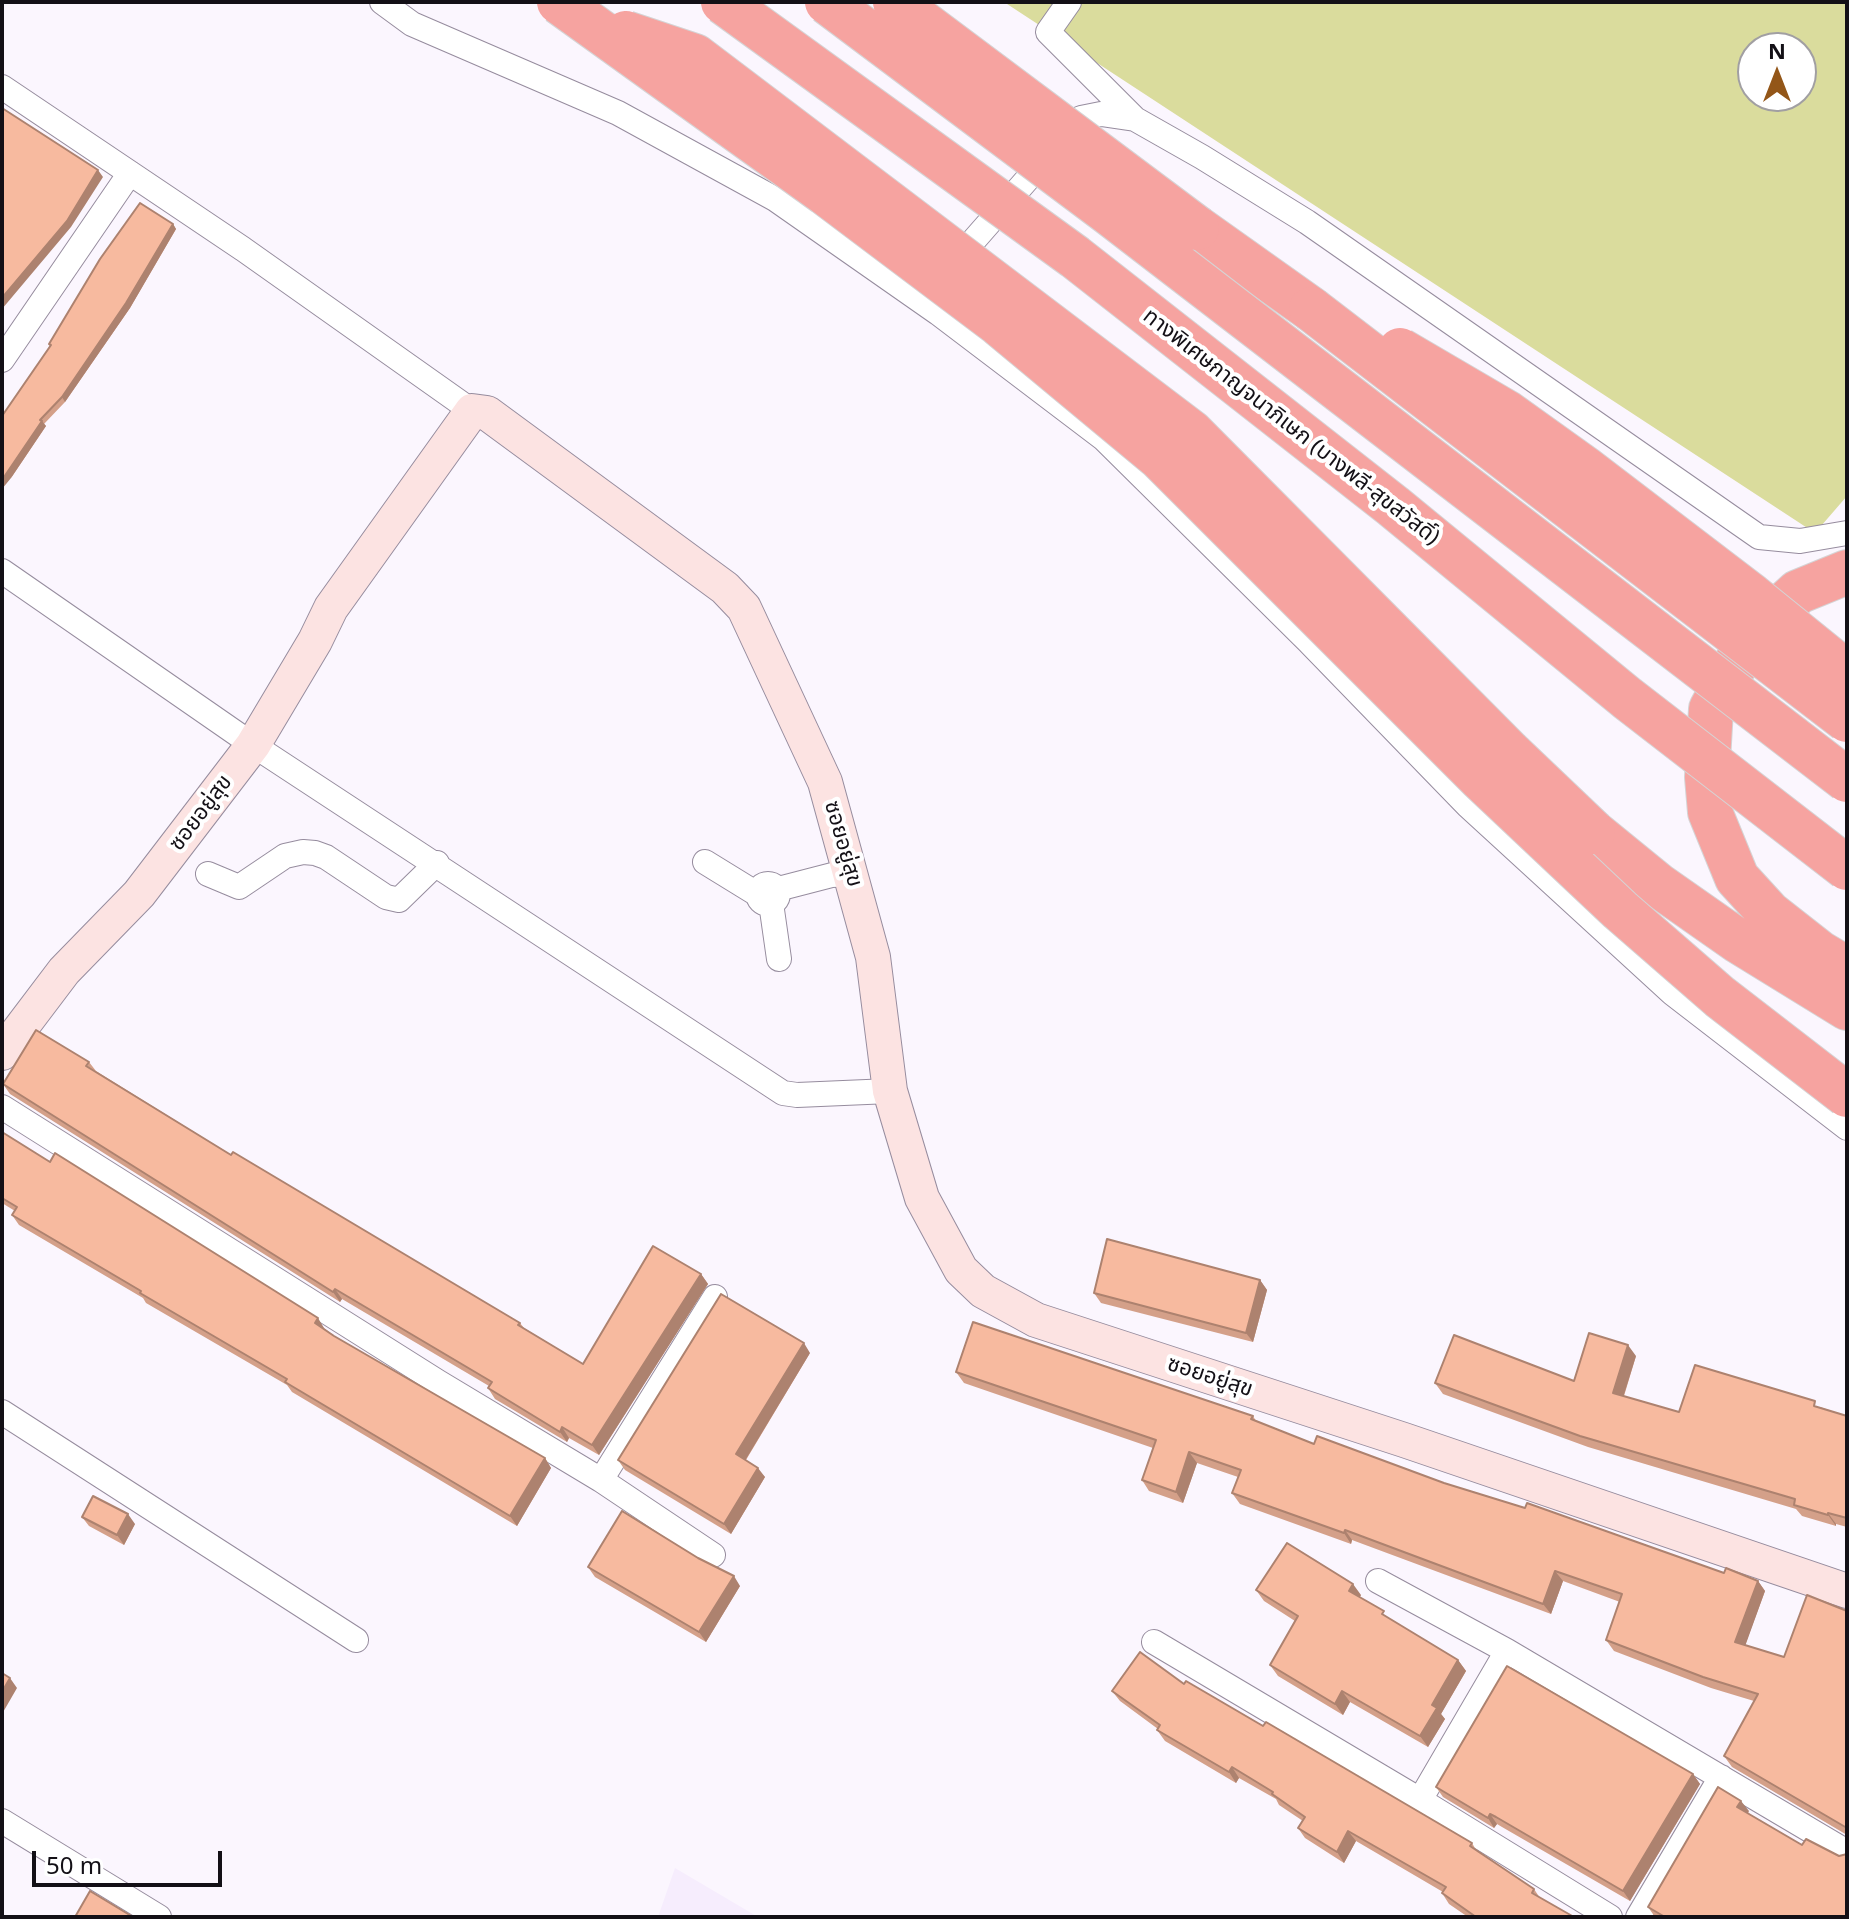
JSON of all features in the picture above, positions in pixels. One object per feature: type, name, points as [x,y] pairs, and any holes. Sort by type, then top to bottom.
[{"type":"highway","name":"ทางพิเศษกาญจนาภิเษก (บางพลี-สุขสวัสดิ์)","points":[[723,2],[1075,257],[1393,506],[1627,698],[1847,868]]},
{"type":"highway","points":[[827,2],[1109,213],[1847,780]]},
{"type":"highway","points":[[895,2],[1156,198],[1311,309],[1847,720]]},
{"type":"highway","points":[[570,10],[695,56],[1191,432],[1509,752],[1593,832],[1670,893],[1738,941],[1847,1008]]},
{"type":"highway","points":[[570,10],[825,193],[999,324],[1159,457],[1480,778],[1620,910],[1720,997],[1847,1095]]},
{"type":"highway","points":[[1311,309],[1411,355],[1506,412],[1727,577],[1847,673]]},
{"type":"highway","points":[[1847,572],[1798,592],[1752,634],[1711,709],[1707,777],[1710,812],[1737,878],[1769,913],[1820,953],[1847,969]]},
{"type":"street","points":[[382,2],[412,24],[618,113],[775,199],[920,301],[1104,439],[1297,630],[1468,806],[1672,993],[1847,1128]]},
{"type":"street","points":[[1069,2],[1048,32],[1135,119],[1307,222],[1759,537],[1800,541],[1847,533]]},
{"type":"street","points":[[2,87],[243,249],[472,411]]},
{"type":"street","points":[[920,301],[1081,118],[1101,114],[1135,119]]},
{"type":"street","points":[[2,360],[130,173]]},
{"type":"street","name":"ซอยอยู่สุข","points":[[7,1038],[64,971],[139,894],[253,745],[315,641],[331,608],[472,411],[487,413],[725,588],[744,608],[825,782],[873,957],[890,1091],[908,1159],[922,1198],[961,1270],[983,1291],[1036,1320],[1404,1440],[1847,1591]]},
{"type":"street","points":[[2,571],[253,745],[783,1093],[890,1091]]},
{"type":"street","points":[[208,874],[239,887],[285,856],[315,853],[386,897],[399,900],[437,863]]},
{"type":"street","points":[[705,862],[769,896],[832,875],[852,874]]},
{"type":"street","points":[[769,896],[779,959]]},
{"type":"street","points":[[2,1107],[425,1374],[601,1480],[713,1555]]},
{"type":"street","points":[[601,1480],[715,1297]]},
{"type":"street","points":[[2,1412],[356,1640]]},
{"type":"street","points":[[1378,1581],[1507,1651],[1847,1852]]},
{"type":"street","points":[[1154,1642],[1610,1917]]},
{"type":"street","points":[[1420,1800],[1507,1651]]},
{"type":"street","points":[[1638,1917],[1721,1777]]},
{"type":"street","points":[[2,1821],[159,1917]]},
{"type":"shaded area","points":[[675,1868],[758,1917],[658,1917]]},
{"type":"green space","points":[[1004,2],[1847,2],[1847,496],[1815,533]]},
{"type":"building","points":[[2,108],[98,170],[67,221],[2,298]]},
{"type":"building","points":[[140,203],[173,224],[126,303],[62,397],[40,420],[2,480],[2,416],[51,345],[100,259]]},
{"type":"building","points":[[36,1030],[89,1062],[86,1066],[231,1155],[233,1152],[520,1323],[518,1325],[583,1364],[653,1246],[701,1274],[592,1445],[562,1427],[560,1432],[488,1388],[492,1382],[335,1289],[333,1292],[3,1084]]},
{"type":"building","points":[[2,1132],[50,1162],[55,1153],[318,1318],[315,1323],[334,1336],[545,1458],[510,1516],[12,1215],[17,1207],[2,1198]]},
{"type":"building","points":[[1107,1239],[1260,1280],[1246,1333],[1094,1293]]},
{"type":"building","points":[[721,1294],[804,1343],[736,1454],[758,1468],[724,1524],[618,1460]]},
{"type":"building","points":[[973,1322],[1253,1416],[1251,1419],[1314,1444],[1317,1436],[1444,1483],[1525,1508],[1527,1503],[1724,1573],[1726,1568],[1758,1581],[1735,1642],[1784,1657],[1807,1595],[1847,1611],[1847,1828],[1724,1756],[1758,1694],[1606,1640],[1622,1594],[1555,1571],[1543,1604],[1345,1530],[1344,1533],[1232,1493],[1241,1470],[1189,1452],[1176,1492],[1142,1480],[1156,1440],[956,1372]]},
{"type":"building","points":[[1589,1333],[1628,1345],[1613,1393],[1679,1412],[1695,1365],[1815,1401],[1814,1406],[1847,1416],[1847,1518],[1794,1505],[1795,1499],[1580,1436],[1435,1383],[1454,1335],[1574,1381]]},
{"type":"building","points":[[93,1496],[128,1514],[117,1535],[82,1517]]},
{"type":"building","points":[[622,1511],[698,1558],[734,1576],[699,1632],[588,1567]]},
{"type":"building","points":[[1287,1543],[1353,1584],[1349,1591],[1384,1611],[1382,1614],[1458,1660],[1432,1705],[1437,1708],[1420,1736],[1342,1691],[1335,1704],[1270,1665],[1298,1616],[1256,1590]]},
{"type":"building","points":[[1140,1652],[1184,1684],[1186,1681],[1263,1726],[1266,1722],[1472,1843],[1470,1846],[1534,1889],[1532,1893],[1574,1917],[1476,1917],[1442,1893],[1446,1887],[1348,1831],[1337,1852],[1298,1828],[1305,1817],[1273,1792],[1232,1767],[1229,1772],[1157,1730],[1160,1725],[1112,1691]]},
{"type":"building","points":[[1507,1666],[1693,1774],[1623,1891],[1496,1817],[1490,1814],[1488,1818],[1436,1787]]},
{"type":"building","points":[[2,1673],[10,1678],[2,1692]]},
{"type":"building","points":[[1718,1787],[1741,1801],[1737,1807],[1802,1845],[1806,1839],[1839,1856],[1847,1854],[1847,1917],[1665,1917],[1648,1907]]},
{"type":"building","points":[[90,1891],[133,1917],[75,1917]]}]
